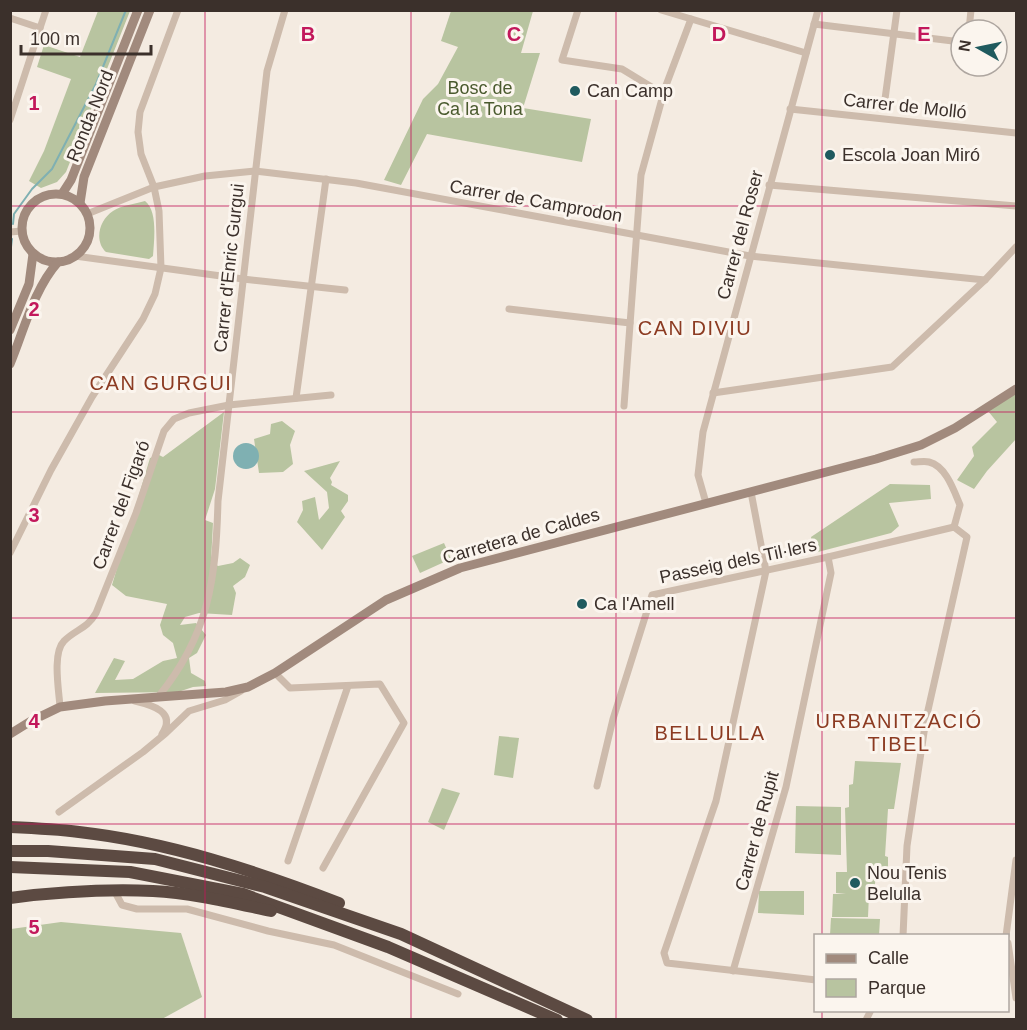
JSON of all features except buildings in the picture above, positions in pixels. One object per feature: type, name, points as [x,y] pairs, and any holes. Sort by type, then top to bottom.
[{"type":"highway","points":[[10,827],[79,832],[166,848],[280,881],[353,909],[401,934],[586,1020]]},
{"type":"highway","points":[[10,851],[48,851],[155,859],[265,887],[401,934]]},
{"type":"highway","points":[[10,867],[54,867],[130,872],[243,894],[388,947],[557,1020]]},
{"type":"highway","points":[[10,898],[52,893],[154,891],[225,901],[289,915],[388,947]]},
{"type":"street","points":[[10,120],[46,10]]},
{"type":"street","name":"Ronda Nord","points":[[62,194],[70,180],[138,10]]},
{"type":"street","name":"Ronda Nord","points":[[80,203],[84,177],[150,10]]},
{"type":"street","points":[[10,553],[51,470],[92,398],[143,319],[154,294],[161,268],[159,211],[154,188],[141,153],[138,132],[141,112],[178,10]]},
{"type":"street","name":"Carrer d'Enric Gurgui","points":[[158,697],[177,673],[201,625],[213,580],[217,551],[218,501],[267,70],[285,10]]},
{"type":"street","points":[[578,10],[562,60],[622,69],[663,94]]},
{"type":"street","points":[[661,10],[806,53]]},
{"type":"street","name":"Carrer del Roser","points":[[706,503],[698,475],[698,463],[713,393],[818,10]]},
{"type":"street","points":[[885,99],[897,10]]},
{"type":"street","points":[[10,18],[40,28]]},
{"type":"street","points":[[624,406],[641,175],[663,94],[691,19]]},
{"type":"street","points":[[814,24],[949,41]]},
{"type":"street","name":"Carrer de Molló","points":[[790,109],[1017,133]]},
{"type":"street","name":"Carrer de Camprodon","points":[[87,214],[154,188],[206,176],[255,171],[356,183],[750,256],[985,280]]},
{"type":"street","points":[[296,398],[326,179]]},
{"type":"street","points":[[769,185],[1017,206]]},
{"type":"street","points":[[75,256],[87,242],[90,231],[87,214],[80,203],[62,194],[49,194],[35,201],[24,217],[22,231],[24,241],[33,254],[47,261],[58,262],[75,256],[243,279],[345,290]]},
{"type":"street","points":[[10,232],[22,231]]},
{"type":"street","points":[[713,393],[892,367],[1017,247]]},
{"type":"street","points":[[10,330],[29,284],[33,254]]},
{"type":"street","points":[[10,364],[47,274],[58,262]]},
{"type":"street","points":[[509,309],[630,323]]},
{"type":"street","name":"Carretera de Caldes","points":[[10,734],[60,707],[226,692],[248,687],[275,673],[386,600],[460,568],[876,459],[921,445],[955,428],[1017,389]]},
{"type":"street","name":"Carrer del Figaró","points":[[60,707],[58,653],[63,642],[90,624],[96,613],[136,513],[164,431],[174,419],[189,413],[229,405],[331,395]]},
{"type":"street","points":[[903,934],[907,846],[926,720],[967,537],[954,526],[960,505],[950,483],[939,468],[929,462],[914,462]]},
{"type":"street","points":[[751,492],[766,571],[716,801],[664,953],[667,963],[814,980]]},
{"type":"street","name":"Passeig dels Til·lers","points":[[597,786],[613,719],[652,595],[828,557],[954,526]]},
{"type":"street","name":"Carrer de Rupit","points":[[733,971],[786,787],[831,573],[828,557]]},
{"type":"street","points":[[275,673],[290,688],[380,684],[404,723],[323,868]]},
{"type":"street","points":[[288,861],[348,686]]},
{"type":"street","points":[[59,812],[159,739],[189,711],[225,700],[248,687]]},
{"type":"street","points":[[183,695],[188,699],[189,711]]},
{"type":"street","points":[[129,699],[161,710],[166,718],[166,729],[159,739]]},
{"type":"street","points":[[1006,934],[1017,860]]},
{"type":"street","points":[[115,892],[122,905],[137,909],[187,909],[268,931],[334,945],[458,994]]},
{"type":"street","points":[[1009,953],[1017,998]]},
{"type":"green space","points":[[98,11],[130,11],[66,172],[57,182],[41,188],[29,181],[44,151],[71,79],[37,67],[44,45],[80,57]]},
{"type":"green space","name":"Bosc de Ca la Tona","points":[[451,11],[533,11],[521,53],[540,53],[523,108],[591,119],[582,162],[427,134],[401,185],[384,180],[423,99],[438,84],[458,47],[441,41]]},
{"type":"green space","points":[[145,201],[154,219],[153,256],[149,259],[106,252],[99,237],[104,220],[117,209]]},
{"type":"green space","points":[[1016,393],[1016,439],[974,489],[957,480],[974,456],[972,447],[997,422],[988,411]]},
{"type":"green space","points":[[224,412],[215,489],[205,520],[213,523],[211,561],[218,566],[233,563],[240,558],[250,565],[245,577],[233,586],[236,593],[232,615],[199,613],[185,617],[180,625],[196,623],[206,635],[197,653],[189,658],[191,673],[205,681],[206,686],[178,692],[95,693],[114,658],[125,661],[115,680],[133,679],[163,661],[177,658],[173,643],[163,635],[160,625],[167,604],[126,596],[112,585],[150,458],[159,455],[163,457]]},
{"type":"green space","points":[[282,421],[295,431],[290,445],[293,464],[283,472],[259,473],[254,439],[270,434],[271,424]]},
{"type":"green space","points":[[340,461],[330,478],[331,485],[348,495],[348,501],[341,511],[345,517],[322,550],[297,522],[303,510],[302,501],[315,497],[319,520],[329,508],[327,492],[304,471]]},
{"type":"green space","points":[[890,484],[930,485],[931,499],[889,503],[899,526],[891,533],[814,553],[811,537]]},
{"type":"green space","points":[[444,543],[451,559],[420,573],[412,556]]},
{"type":"green space","points":[[499,736],[519,738],[513,778],[494,775]]},
{"type":"green space","points":[[855,761],[901,763],[894,809],[888,809],[885,856],[888,857],[888,873],[876,873],[874,894],[869,894],[868,917],[832,917],[833,894],[846,894],[836,893],[836,872],[847,872],[845,808],[849,807],[849,785],[853,784]]},
{"type":"green space","points":[[442,788],[460,793],[444,830],[428,822]]},
{"type":"green space","points":[[796,806],[841,807],[841,855],[795,853]]},
{"type":"green space","points":[[759,891],[804,891],[804,915],[758,913]]},
{"type":"green space","points":[[831,918],[880,919],[879,934],[830,934]]},
{"type":"green space","points":[[61,922],[181,933],[202,997],[162,1019],[11,1019],[11,929]]},
{"type":"water","points":[[246,443],[255,447],[259,456],[255,465],[246,469],[237,465],[233,456],[237,447]]},
{"type":"waterway","points":[[13,224],[14,214],[32,189],[52,169],[96,84],[126,10]]},
{"type":"waterway","points":[[10,255],[12,239]]},
{"type":"place","name":"Can Camp","points":[[575,91]]},
{"type":"place","name":"Escola Joan Miró","points":[[830,155]]},
{"type":"place","name":"Ca l'Amell","points":[[582,604]]},
{"type":"place","name":"Nou Tenis Belulla","points":[[855,883]]},
{"type":"district","name":"CAN DIVIU","points":[[695,328]]},
{"type":"district","name":"CAN GURGUI","points":[[161,383]]},
{"type":"district","name":"URBANITZACIÓ TIBEL","points":[[899,732]]},
{"type":"district","name":"BELLULLA","points":[[710,733]]}]
